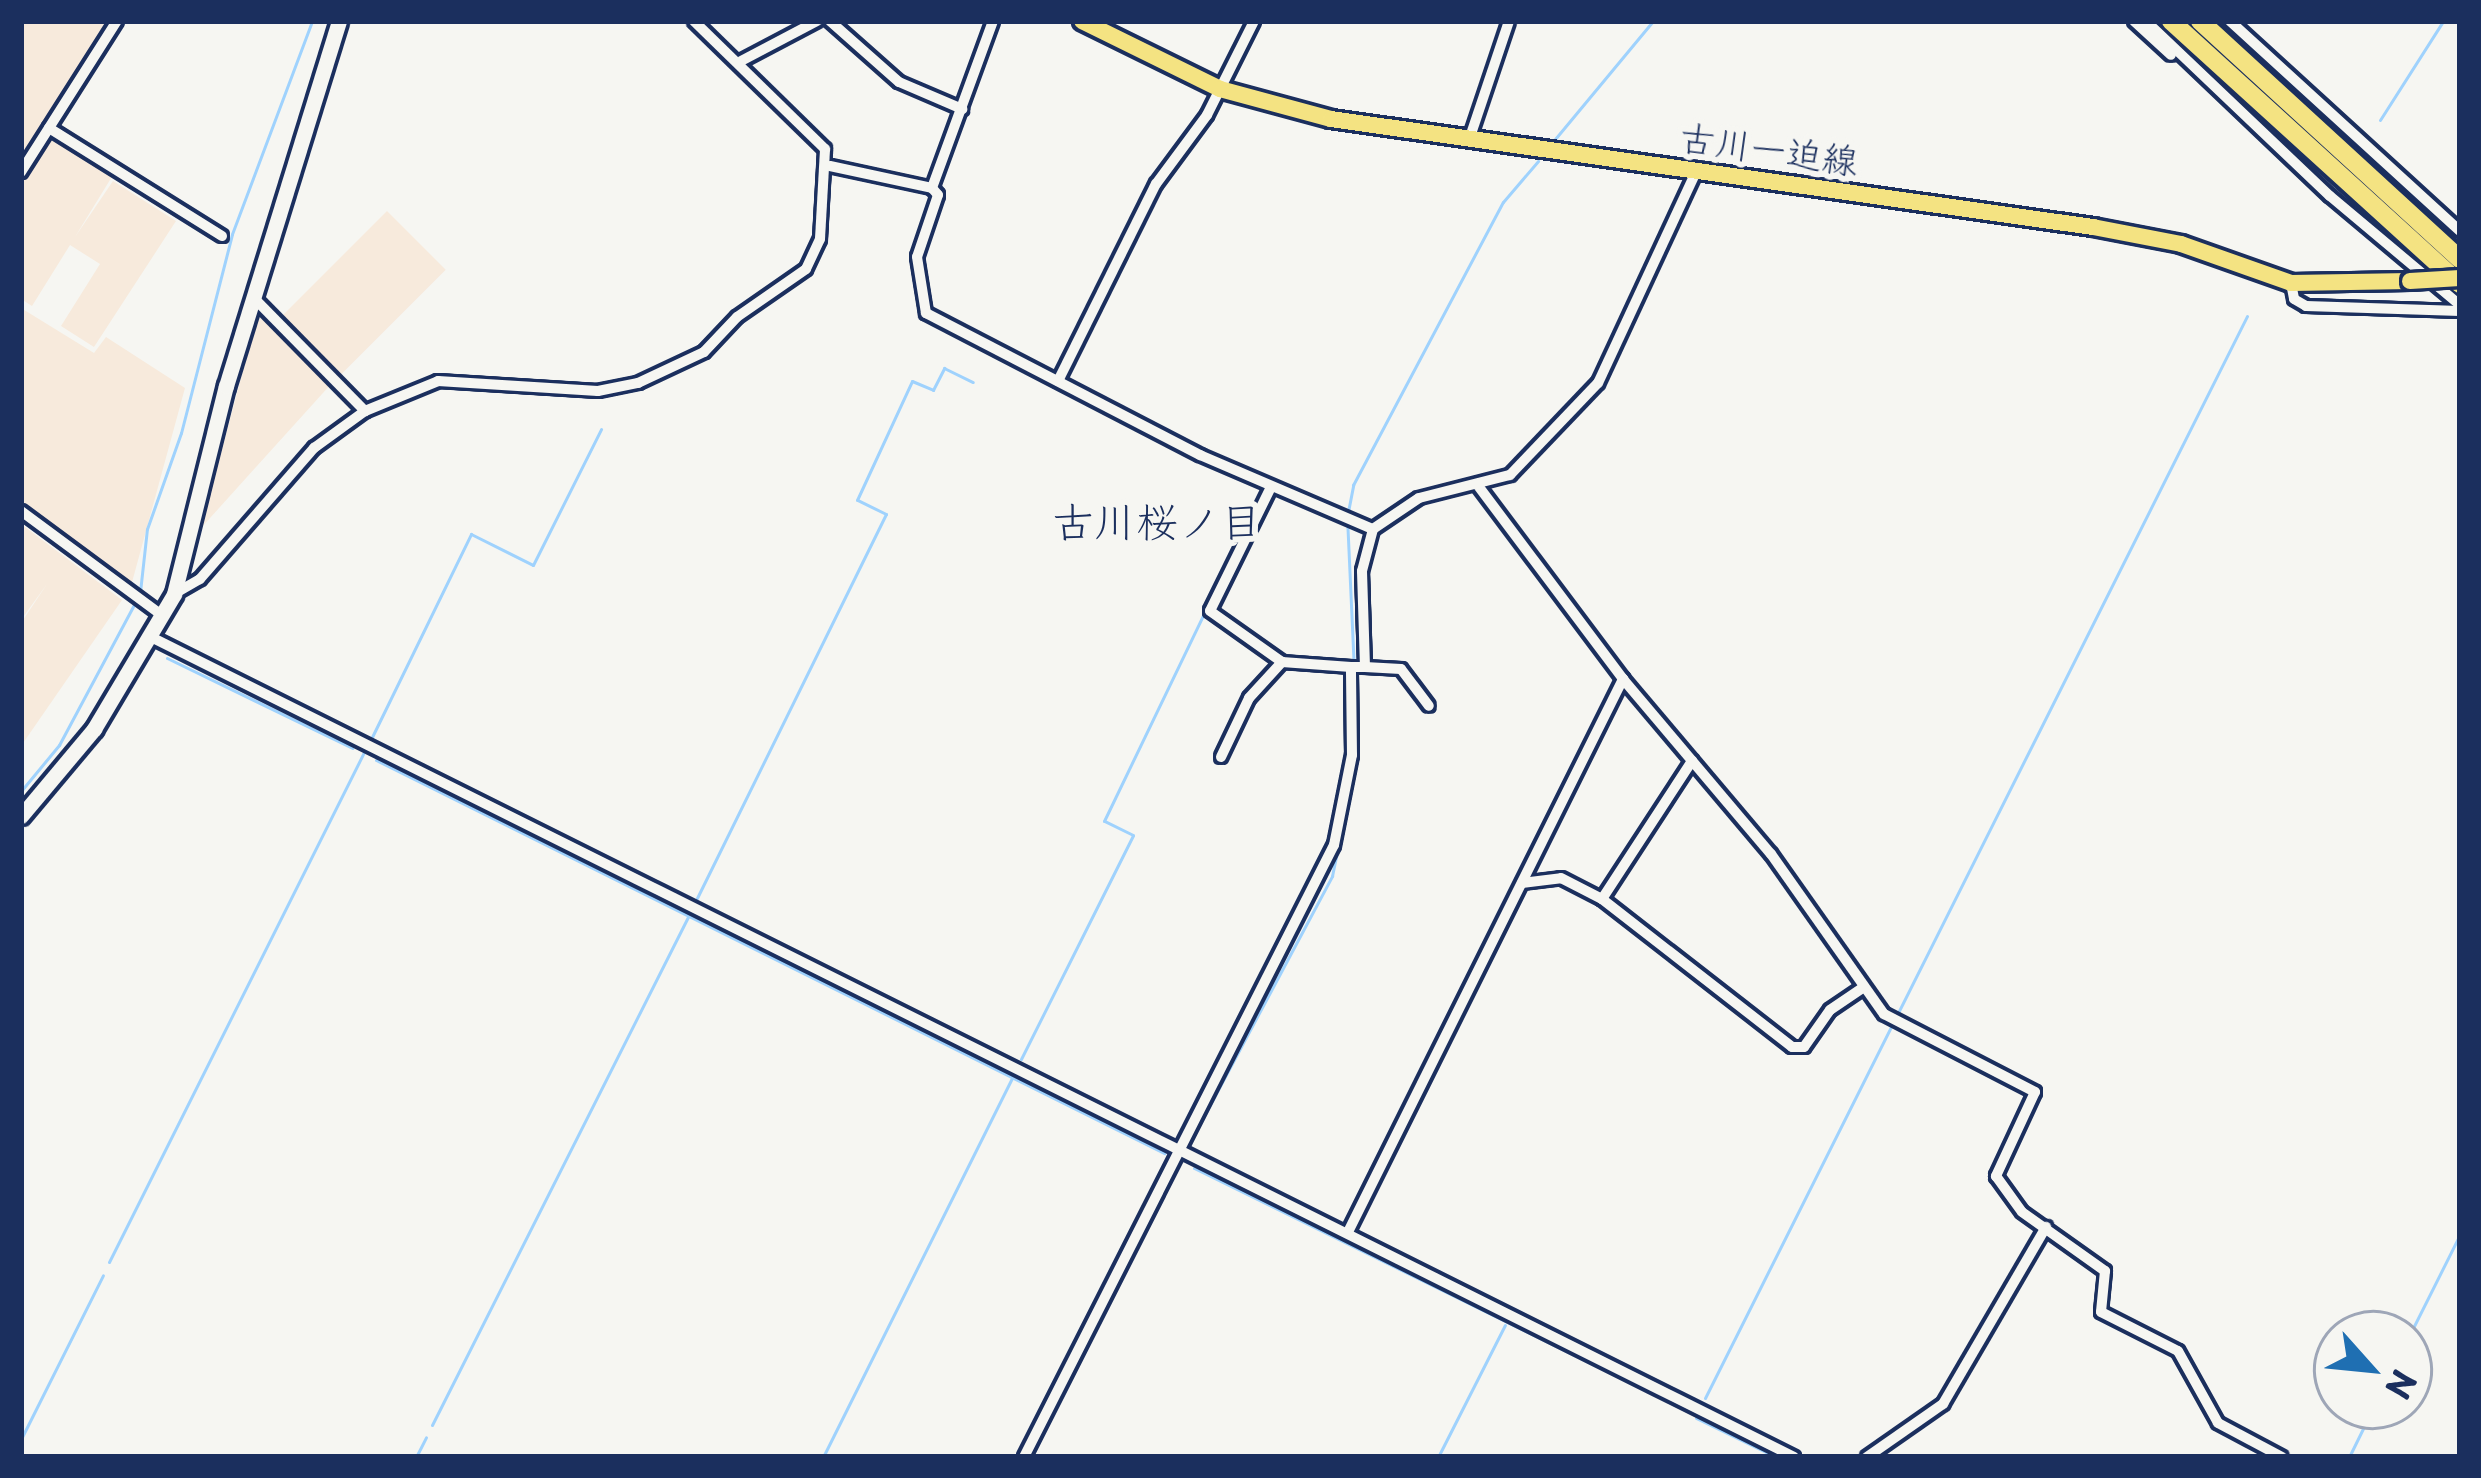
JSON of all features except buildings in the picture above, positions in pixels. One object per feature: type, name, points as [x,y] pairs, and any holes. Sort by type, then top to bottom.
[{"type":"highway","points":[[2171,21],[2460,281]]},
{"type":"highway","points":[[2200,21],[2460,259]]},
{"type":"main road","name":"古川一迫線","points":[[1082,21],[1220,89],[1331,118],[2155,238],[2291,283],[2460,281]]},
{"type":"street","points":[[21,172],[117,21]]},
{"type":"street","points":[[21,816],[94,729],[153,638],[174,594],[254,297],[339,21]]},
{"type":"street","points":[[174,594],[200,579],[314,448],[365,411],[438,381],[598,391],[693,358],[806,269],[820,239],[830,166],[823,145],[694,21]]},
{"type":"street","points":[[740,62],[817,21]]},
{"type":"street","points":[[830,21],[899,82],[962,109]]},
{"type":"street","points":[[932,188],[993,21]]},
{"type":"street","points":[[1470,137],[1509,21]]},
{"type":"street","points":[[2134,21],[2460,308]]},
{"type":"street","points":[[2146,21],[2195,71]]},
{"type":"street","points":[[2230,21],[2460,231]]},
{"type":"street","points":[[1058,381],[1156,184],[1220,89],[1250,23]]},
{"type":"street","points":[[49,128],[222,236]]},
{"type":"street","points":[[830,166],[932,188],[938,195],[917,257],[926,313],[1345,523],[1373,529]]},
{"type":"street","points":[[1024,1457],[1334,845],[1352,754],[1362,571],[1373,529],[1419,498],[1479,487],[1510,475],[1598,383],[1696,172]]},
{"type":"street","points":[[2291,283],[2294,299],[2306,306],[2460,308]]},
{"type":"street","points":[[254,297],[365,411]]},
{"type":"street","points":[[1271,487],[1210,611],[1282,662],[1401,669],[1430,706]]},
{"type":"street","points":[[1479,487],[1892,1021],[2035,1092],[1996,1176],[2018,1208],[2105,1271],[2101,1312],[2178,1351],[2218,1424],[2282,1457]]},
{"type":"street","points":[[21,511],[163,616]]},
{"type":"street","points":[[153,638],[1794,1457]]},
{"type":"street","points":[[1221,757],[1249,698],[1282,662]]},
{"type":"street","points":[[1348,1232],[1623,679]]},
{"type":"street","points":[[1602,899],[1692,761]]},
{"type":"street","points":[[1522,883],[1561,878],[1602,899],[1792,1047],[1804,1047],[1830,1010],[1864,987]]},
{"type":"street","points":[[1868,1457],[1943,1405],[2046,1227]]},
{"type":"shaded area","points":[[21,21],[109,21],[21,159]]},
{"type":"shaded area","points":[[49,136],[113,175],[75,237],[113,181],[176,221],[94,347],[61,326],[100,264],[70,245],[32,306],[21,299],[21,182]]},
{"type":"shaded area","points":[[387,211],[446,270],[339,376],[280,318]]},
{"type":"shaded area","points":[[21,308],[94,353],[106,337],[185,388],[131,586],[21,502]]},
{"type":"shaded area","points":[[259,311],[332,383],[201,528]]},
{"type":"shaded area","points":[[21,524],[122,600],[21,746],[21,623],[47,584],[21,620]]},
{"type":"waterway","points":[[140,592],[147,529],[181,433],[232,234],[312,21]]},
{"type":"waterway","points":[[1555,139],[1653,21]]},
{"type":"waterway","points":[[2380,120],[2443,21]]},
{"type":"waterway","points":[[1357,737],[1347,517],[1353,485],[1503,202],[1538,161]]},
{"type":"waterway","points":[[1705,1398],[2247,316]]},
{"type":"waterway","points":[[697,898],[886,514],[857,500],[912,381],[933,390],[944,368],[973,382]]},
{"type":"waterway","points":[[372,737],[471,534],[533,565],[601,429]]},
{"type":"waterway","points":[[21,791],[59,745],[136,601]]},
{"type":"waterway","points":[[1021,1059],[1133,835],[1104,821],[1205,611]]},
{"type":"waterway","points":[[167,658],[352,748]]},
{"type":"waterway","points":[[109,1262],[364,752]]},
{"type":"waterway","points":[[376,760],[1164,1153]]},
{"type":"waterway","points":[[1189,1144],[1332,876],[1355,765]]},
{"type":"waterway","points":[[432,1425],[690,913]]},
{"type":"waterway","points":[[823,1457],[1014,1074]]},
{"type":"waterway","points":[[1194,1168],[1696,1415]]},
{"type":"waterway","points":[[1031,1457],[1153,1215]]},
{"type":"waterway","points":[[2422,1310],[2460,1234]]},
{"type":"waterway","points":[[21,1439],[103,1275]]},
{"type":"waterway","points":[[1438,1457],[1505,1325]]},
{"type":"waterway","points":[[1696,1418],[1776,1457]]},
{"type":"waterway","points":[[2349,1457],[2362,1430]]},
{"type":"waterway","points":[[416,1457],[426,1437]]},
{"type":"district","name":"古川桜ノ目","points":[[1157,520]]}]
